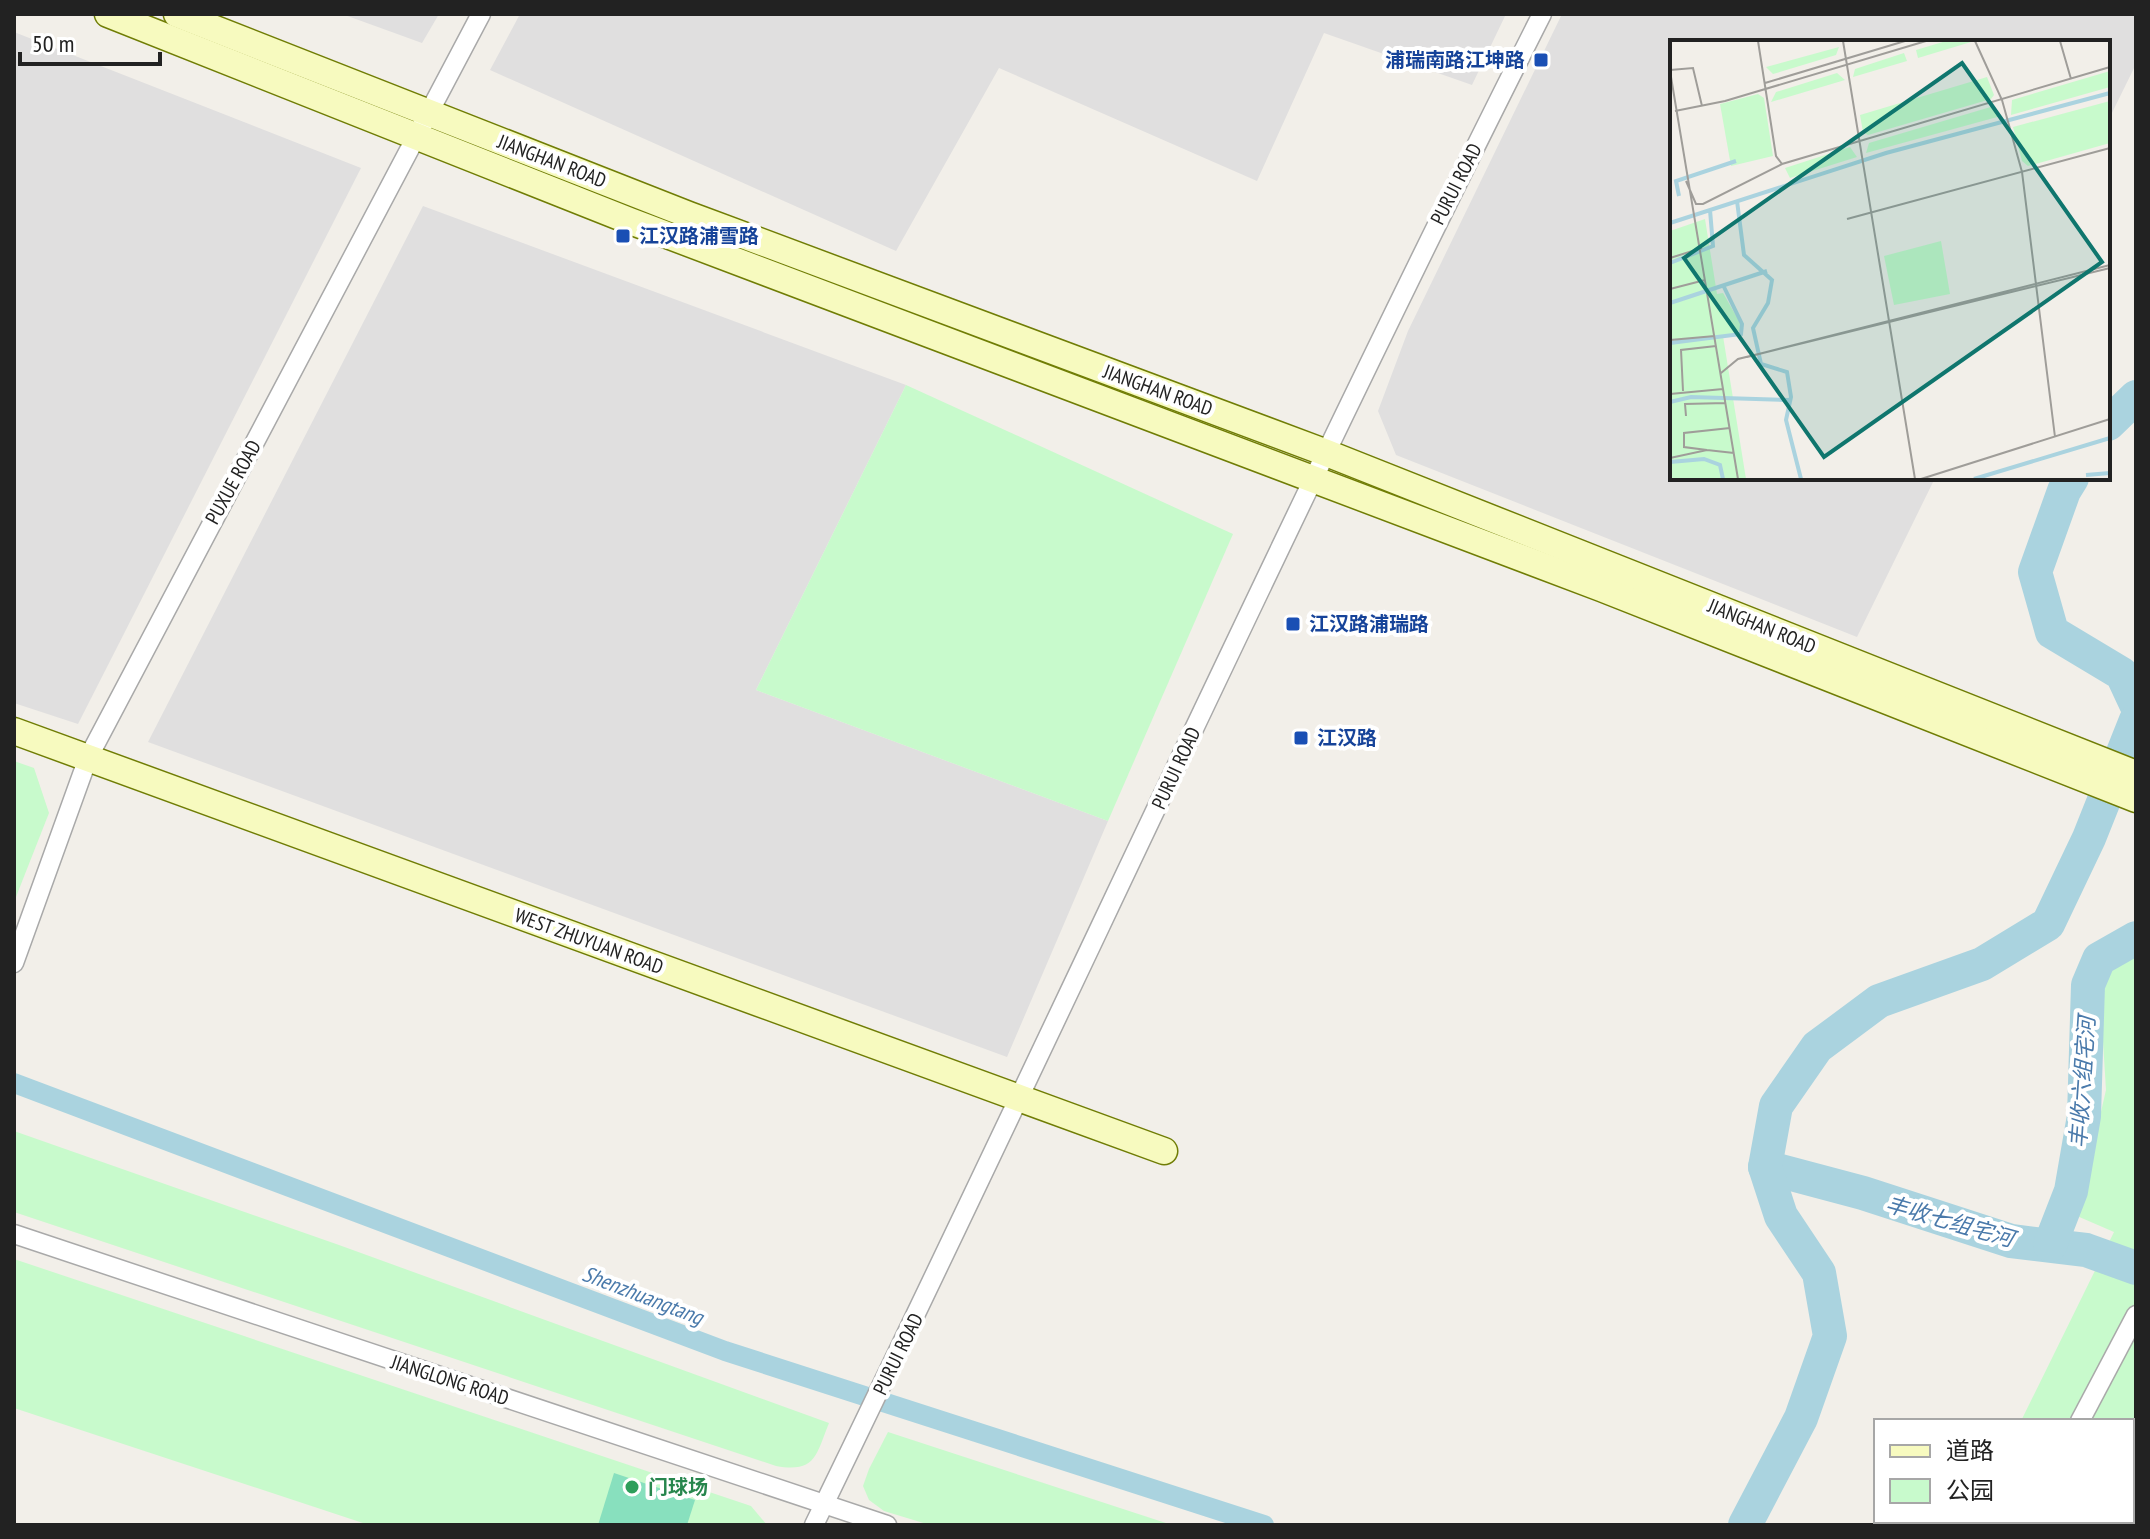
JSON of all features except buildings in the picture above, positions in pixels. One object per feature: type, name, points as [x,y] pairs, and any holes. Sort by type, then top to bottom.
[{"type":"street","points":[[108,14],[416,137],[1312,480],[2086,768],[2136,799]]},
{"type":"street","name":"JIANGHAN ROAD","points":[[177,14],[689,215],[1324,452],[2086,768],[2136,774]]},
{"type":"street","name":"PUXUE ROAD","points":[[14,963],[88,758],[481,14]]},
{"type":"street","name":"PURUI ROAD","points":[[814,1525],[1020,1099],[1324,452],[1542,14]]},
{"type":"street","name":"WEST ZHUYUAN ROAD","points":[[14,731],[1164,1151]]},
{"type":"street","name":"JIANGLONG ROAD","points":[[14,1234],[887,1525]]},
{"type":"street","points":[[2081,1419],[2128,1351],[2136,1315]]},
{"type":"shaded area","points":[[342,14],[439,14],[422,43]]},
{"type":"shaded area","points":[[520,14],[1506,14],[1472,85],[1324,33],[1257,181],[999,68],[896,251],[490,70]]},
{"type":"shaded area","points":[[1562,14],[2136,14],[2136,64],[2110,117],[2110,40],[1670,40],[1670,480],[1934,480],[1857,637],[1396,455],[1378,411],[1408,331]]},
{"type":"shaded area","points":[[14,32],[361,168],[78,724],[14,703]]},
{"type":"shaded area","points":[[423,206],[906,385],[756,690],[1108,821],[1007,1057],[148,742]]},
{"type":"green space","points":[[906,385],[1233,534],[1108,821],[756,690]]},
{"type":"green space","points":[[14,761],[34,768],[49,813],[14,902]]},
{"type":"green space","points":[[2128,954],[2136,955],[2136,1525],[1969,1525],[2134,1523],[2134,1419],[2022,1419],[2114,1232],[2077,1216],[2106,1090],[2099,977]]},
{"type":"green space","points":[[14,1131],[829,1423],[817,1453],[807,1464],[799,1467],[776,1466],[14,1212]]},
{"type":"green space","points":[[14,1259],[751,1506],[767,1525],[369,1525],[14,1408]]},
{"type":"green space","points":[[888,1432],[1172,1525],[930,1525],[884,1511],[869,1500],[863,1486]]},
{"type":"green space","name":"门球场","points":[[614,1473],[695,1500],[687,1525],[598,1525]]},
{"type":"waterway","points":[[2110,422],[2136,397]]},
{"type":"waterway","points":[[2071,480],[2035,572],[2052,632],[2122,674],[2136,704]]},
{"type":"waterway","points":[[1745,1525],[1801,1418],[1830,1336],[1819,1273],[1781,1216],[1765,1167],[1776,1106],[1817,1047],[1879,1001],[1982,964],[2048,924],[2089,838],[2136,720]]},
{"type":"waterway","name":"丰收六组宅河","points":[[2050,1245],[2071,1191],[2084,1116],[2088,985],[2099,959],[2136,938]]},
{"type":"waterway","name":"Shenzhuangtang","points":[[14,1083],[725,1351],[1264,1525]]},
{"type":"waterway","name":"丰收七组宅河","points":[[1765,1167],[1863,1193],[2011,1241],[2086,1250],[2136,1268]]},
{"type":"waterway","points":[[2097,1523],[2109,1525]]},
{"type":"place","name":"浦瑞南路江坤路","points":[[1541,60]]},
{"type":"place","name":"江汉路浦雪路","points":[[623,236]]},
{"type":"place","name":"江汉路浦瑞路","points":[[1293,624]]},
{"type":"place","name":"江汉路","points":[[1301,738]]},
{"type":"place","name":"门球场","points":[[632,1487]]}]
